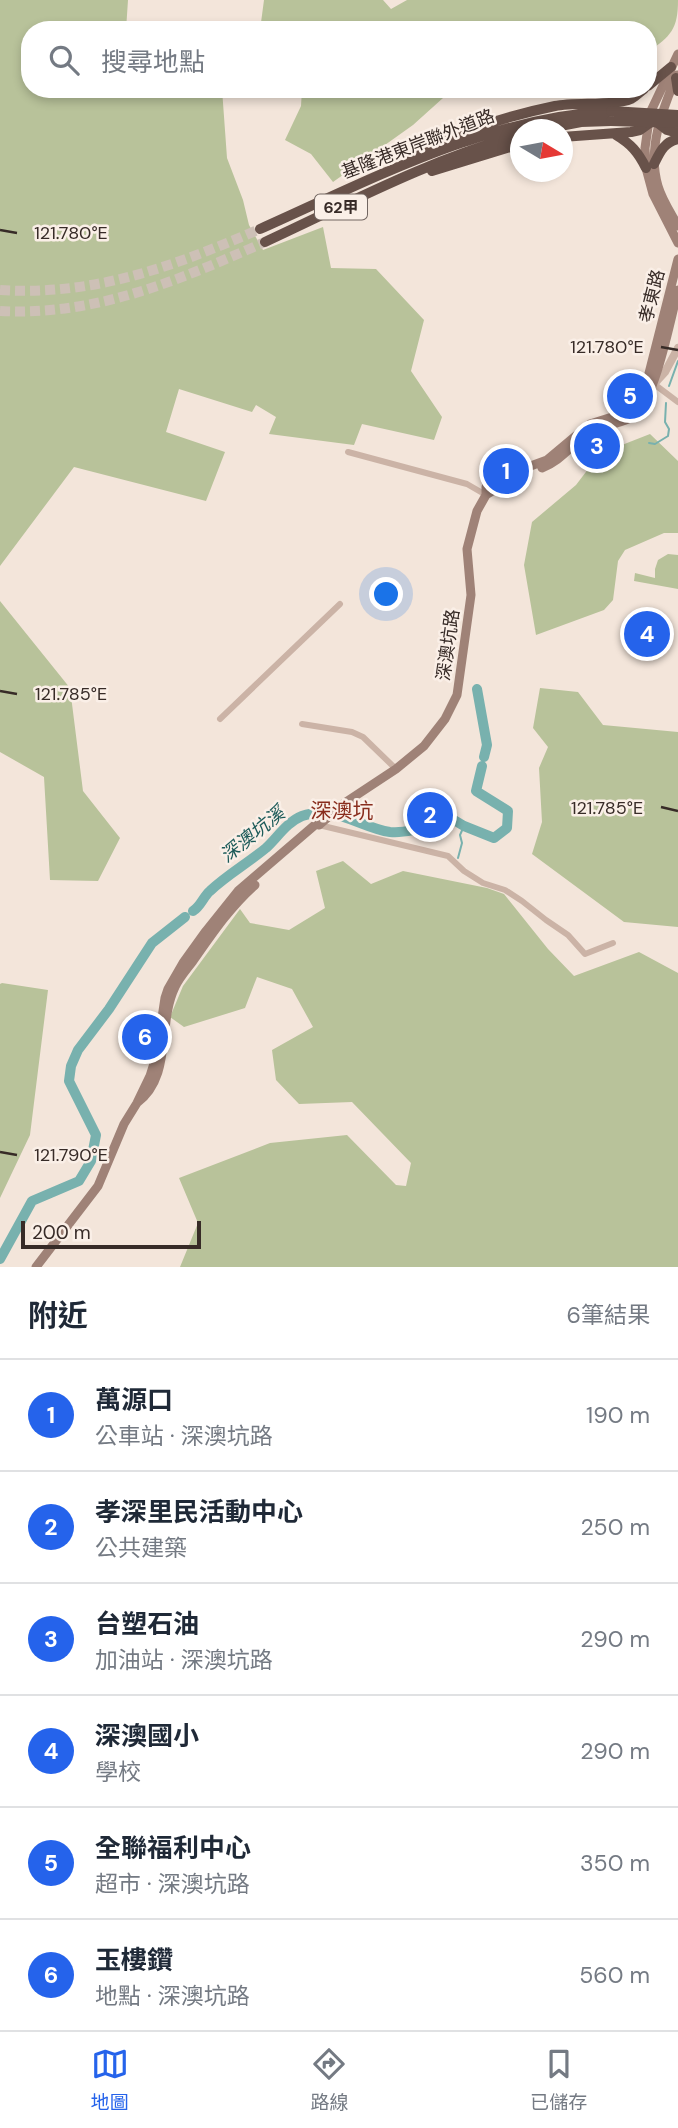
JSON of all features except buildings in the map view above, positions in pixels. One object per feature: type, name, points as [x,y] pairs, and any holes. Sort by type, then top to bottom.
[{"type":"highway","points":[[657,82],[675,73],[678,91]]},
{"type":"highway","points":[[368,181],[423,149],[523,113],[559,105],[621,102],[632,98]]},
{"type":"highway","points":[[597,102],[643,110],[678,136],[661,150],[650,166],[629,142],[616,135]]},
{"type":"highway","name":"基隆港東岸聯外道路","points":[[260,229],[368,181],[511,126],[581,113],[678,124]]},
{"type":"highway","points":[[573,137],[616,135],[640,130],[654,119],[678,113]]},
{"type":"highway","name":"基隆港東岸聯外道路","points":[[573,124],[611,116],[678,113]]},
{"type":"highway","name":"基隆港東岸聯外道路","points":[[265,242],[466,151],[510,138]]},
{"type":"highway","points":[[402,179],[510,147]]},
{"type":"main road","points":[[678,54],[675,73],[654,119],[645,148],[659,189],[678,226]]},
{"type":"main road","points":[[650,166],[653,194],[678,243]]},
{"type":"main road","name":"孝東路","points":[[651,383],[678,259]]},
{"type":"main road","name":"孝東路","points":[[651,383],[678,290]]},
{"type":"main road","points":[[486,495],[513,478],[551,465],[585,436],[599,428],[636,415],[648,399],[651,383]]},
{"type":"main road","name":"深澳坑路","points":[[36,1267],[98,1186],[124,1124],[137,1103],[147,1096],[158,1073],[167,1016],[175,987],[211,935],[237,903],[343,804],[396,769],[436,733],[457,695],[471,595],[467,549],[477,511],[486,495]]},
{"type":"street","points":[[678,348],[666,372],[651,383],[678,402]]},
{"type":"street","points":[[348,452],[467,484],[486,495]]},
{"type":"street","points":[[220,719],[340,604]]},
{"type":"street","points":[[302,724],[352,732],[363,737],[396,769]]},
{"type":"street","points":[[322,823],[448,856],[464,872],[482,883],[505,890],[522,901],[569,935],[585,954],[613,943]]},
{"type":"green space","points":[[0,0],[128,0],[127,21],[21,21],[21,98],[223,98],[227,158],[249,225],[263,250],[323,227],[331,268],[376,269],[424,320],[411,371],[442,417],[434,440],[362,424],[354,445],[269,434],[276,417],[256,405],[252,412],[179,389],[166,432],[225,452],[206,501],[74,467],[0,566]]},
{"type":"green space","points":[[264,0],[383,0],[391,9],[407,0],[678,0],[675,25],[657,45],[657,21],[261,21]]},
{"type":"green space","points":[[301,98],[443,98],[413,125],[333,182],[311,154],[285,140],[301,106]]},
{"type":"green space","points":[[650,434],[678,461],[678,533],[664,533],[625,550],[618,561],[613,600],[604,610],[536,635],[524,565],[532,522],[576,485],[604,452]]},
{"type":"green space","points":[[668,554],[678,555],[678,589],[634,581],[635,573],[655,578],[658,560]]},
{"type":"green space","points":[[0,601],[70,688],[83,791],[120,838],[98,881],[50,880],[44,777],[0,752]]},
{"type":"green space","points":[[540,688],[578,692],[603,725],[678,732],[678,927],[624,922],[532,854],[542,822],[539,768],[548,747],[533,728]]},
{"type":"green space","points":[[343,861],[371,884],[403,871],[504,894],[548,949],[574,976],[639,952],[678,973],[678,1267],[180,1267],[198,1223],[179,1178],[270,1143],[347,1135],[396,1185],[406,1186],[411,1163],[352,1102],[299,1104],[276,1080],[272,1050],[313,1027],[292,989],[257,977],[245,1008],[184,1027],[170,1017],[183,986],[240,909],[250,923],[289,930],[325,908],[316,871]]},
{"type":"green space","points":[[0,984],[48,990],[30,1135],[0,1198]]},
{"type":"waterway","points":[[669,386],[678,361]]},
{"type":"waterway","points":[[649,443],[655,444],[668,436],[669,429],[665,422],[666,403]]},
{"type":"waterway","name":"深澳坑溪","points":[[477,689],[487,745],[484,757]]},
{"type":"waterway","name":"深澳坑溪","points":[[193,911],[210,891],[266,848],[282,830],[302,816],[314,813],[336,815],[390,832],[413,830],[454,820],[494,838],[507,828],[508,811],[476,791],[482,766]]},
{"type":"waterway","points":[[458,858],[462,843],[460,835],[464,826]]},
{"type":"waterway","name":"深澳坑溪","points":[[0,1259],[32,1201],[79,1181],[91,1161],[96,1135],[69,1081],[71,1066],[78,1050],[109,1009],[152,943],[185,917]]},
{"type":"tunnel","points":[[0,290],[69,288],[134,276],[197,255],[260,229]]},
{"type":"tunnel","points":[[0,311],[70,308],[137,293],[201,270],[265,242]]},
{"type":"place","name":"全聯福利中心","points":[[630,396]]},
{"type":"place","name":"台塑石油","points":[[597,446]]},
{"type":"place","name":"萬源口","points":[[506,471]]},
{"type":"place","name":"深澳國小","points":[[647,634]]},
{"type":"place","name":"孝深里民活動中心","points":[[430,815]]},
{"type":"place","name":"玉樓鑽","points":[[145,1037]]},
{"type":"district","name":"深澳坑","points":[[342,811]]}]
